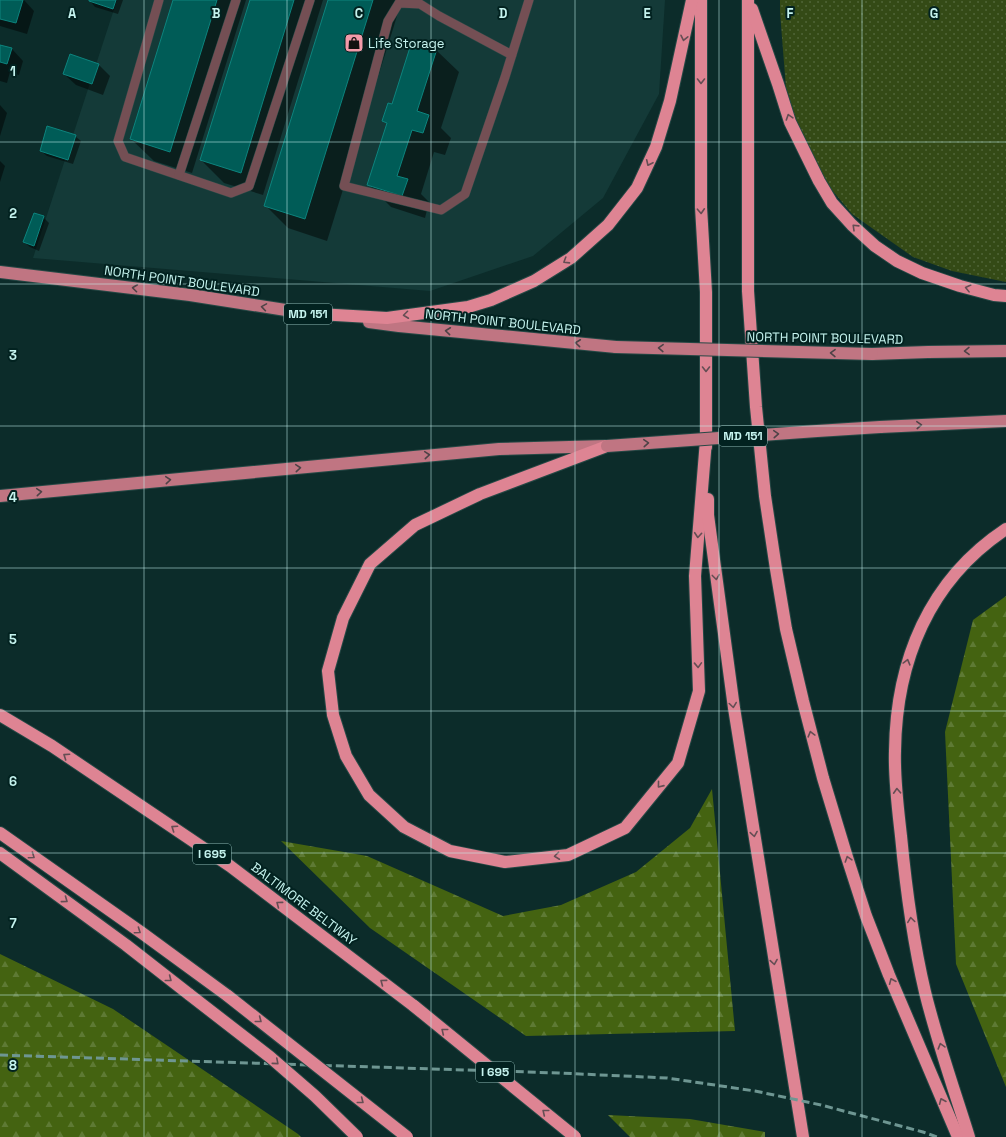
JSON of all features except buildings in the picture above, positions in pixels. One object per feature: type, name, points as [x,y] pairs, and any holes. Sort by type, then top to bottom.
[{"type":"highway","points":[[301,313],[387,318],[468,307],[491,300],[534,281],[571,258],[608,225],[638,188],[656,147],[670,101],[692,0]]},
{"type":"highway","points":[[701,0],[701,207],[706,292],[706,440],[708,515],[733,701],[803,1137]]},
{"type":"highway","points":[[748,0],[790,122],[819,181],[832,203],[852,225],[875,246],[897,261],[960,286],[994,295],[1006,296]]},
{"type":"highway","points":[[748,0],[748,291],[756,407],[765,496],[786,629],[802,701],[823,778],[864,909],[889,975],[958,1137]]},
{"type":"highway","points":[[607,446],[480,494],[415,525],[370,564],[343,618],[328,671],[333,715],[346,756],[369,795],[386,811],[404,827],[450,850],[505,862],[568,855],[625,828],[678,763],[699,691],[695,576],[706,440]]},
{"type":"highway","points":[[969,1137],[925,992],[912,928],[898,807],[895,752],[898,706],[906,665],[924,619],[944,587],[965,563],[994,537],[1006,529]]},
{"type":"highway","name":"BALTIMORE BELTWAY","points":[[0,715],[52,746],[230,866],[414,1006],[575,1137]]},
{"type":"highway","points":[[0,833],[142,933],[228,996],[407,1137]]},
{"type":"highway","points":[[0,853],[126,945],[270,1057],[315,1096],[357,1137]]},
{"type":"main road","name":"NORTH POINT BOULEVARD","points":[[0,272],[190,295],[301,313],[399,326],[616,347],[872,354],[1006,351]]},
{"type":"main road","name":"MD 151","points":[[0,496],[499,449],[607,446],[880,427],[1006,421]]},
{"type":"lane","points":[[159,0],[118,141],[126,157],[231,193],[249,186],[310,0]]},
{"type":"lane","points":[[179,175],[236,0]]},
{"type":"lane","points":[[512,55],[439,16],[420,4],[399,2],[388,21],[344,186],[441,210],[466,194],[512,55],[529,0]]},
{"type":"shaded area","points":[[117,0],[665,0],[659,94],[603,198],[533,256],[430,291],[33,258]]},
{"type":"green space","points":[[780,0],[1006,0],[1006,282],[952,271],[913,257],[852,214],[821,177],[787,101]]},
{"type":"green space","points":[[1006,596],[1006,1087],[956,964],[945,732],[973,620]]},
{"type":"green space","points":[[712,789],[735,1031],[526,1036],[370,928],[281,841],[367,856],[503,916],[561,905],[636,872],[690,828]]},
{"type":"green space","points":[[0,954],[113,1009],[301,1137],[0,1137]]},
{"type":"green space","points":[[608,1115],[690,1119],[765,1132],[765,1137],[630,1137]]},
{"type":"railway","points":[[0,1055],[559,1073],[667,1078],[755,1091],[821,1105],[937,1137]]},
{"type":"place","name":"Life Storage","points":[[354,43]]}]
